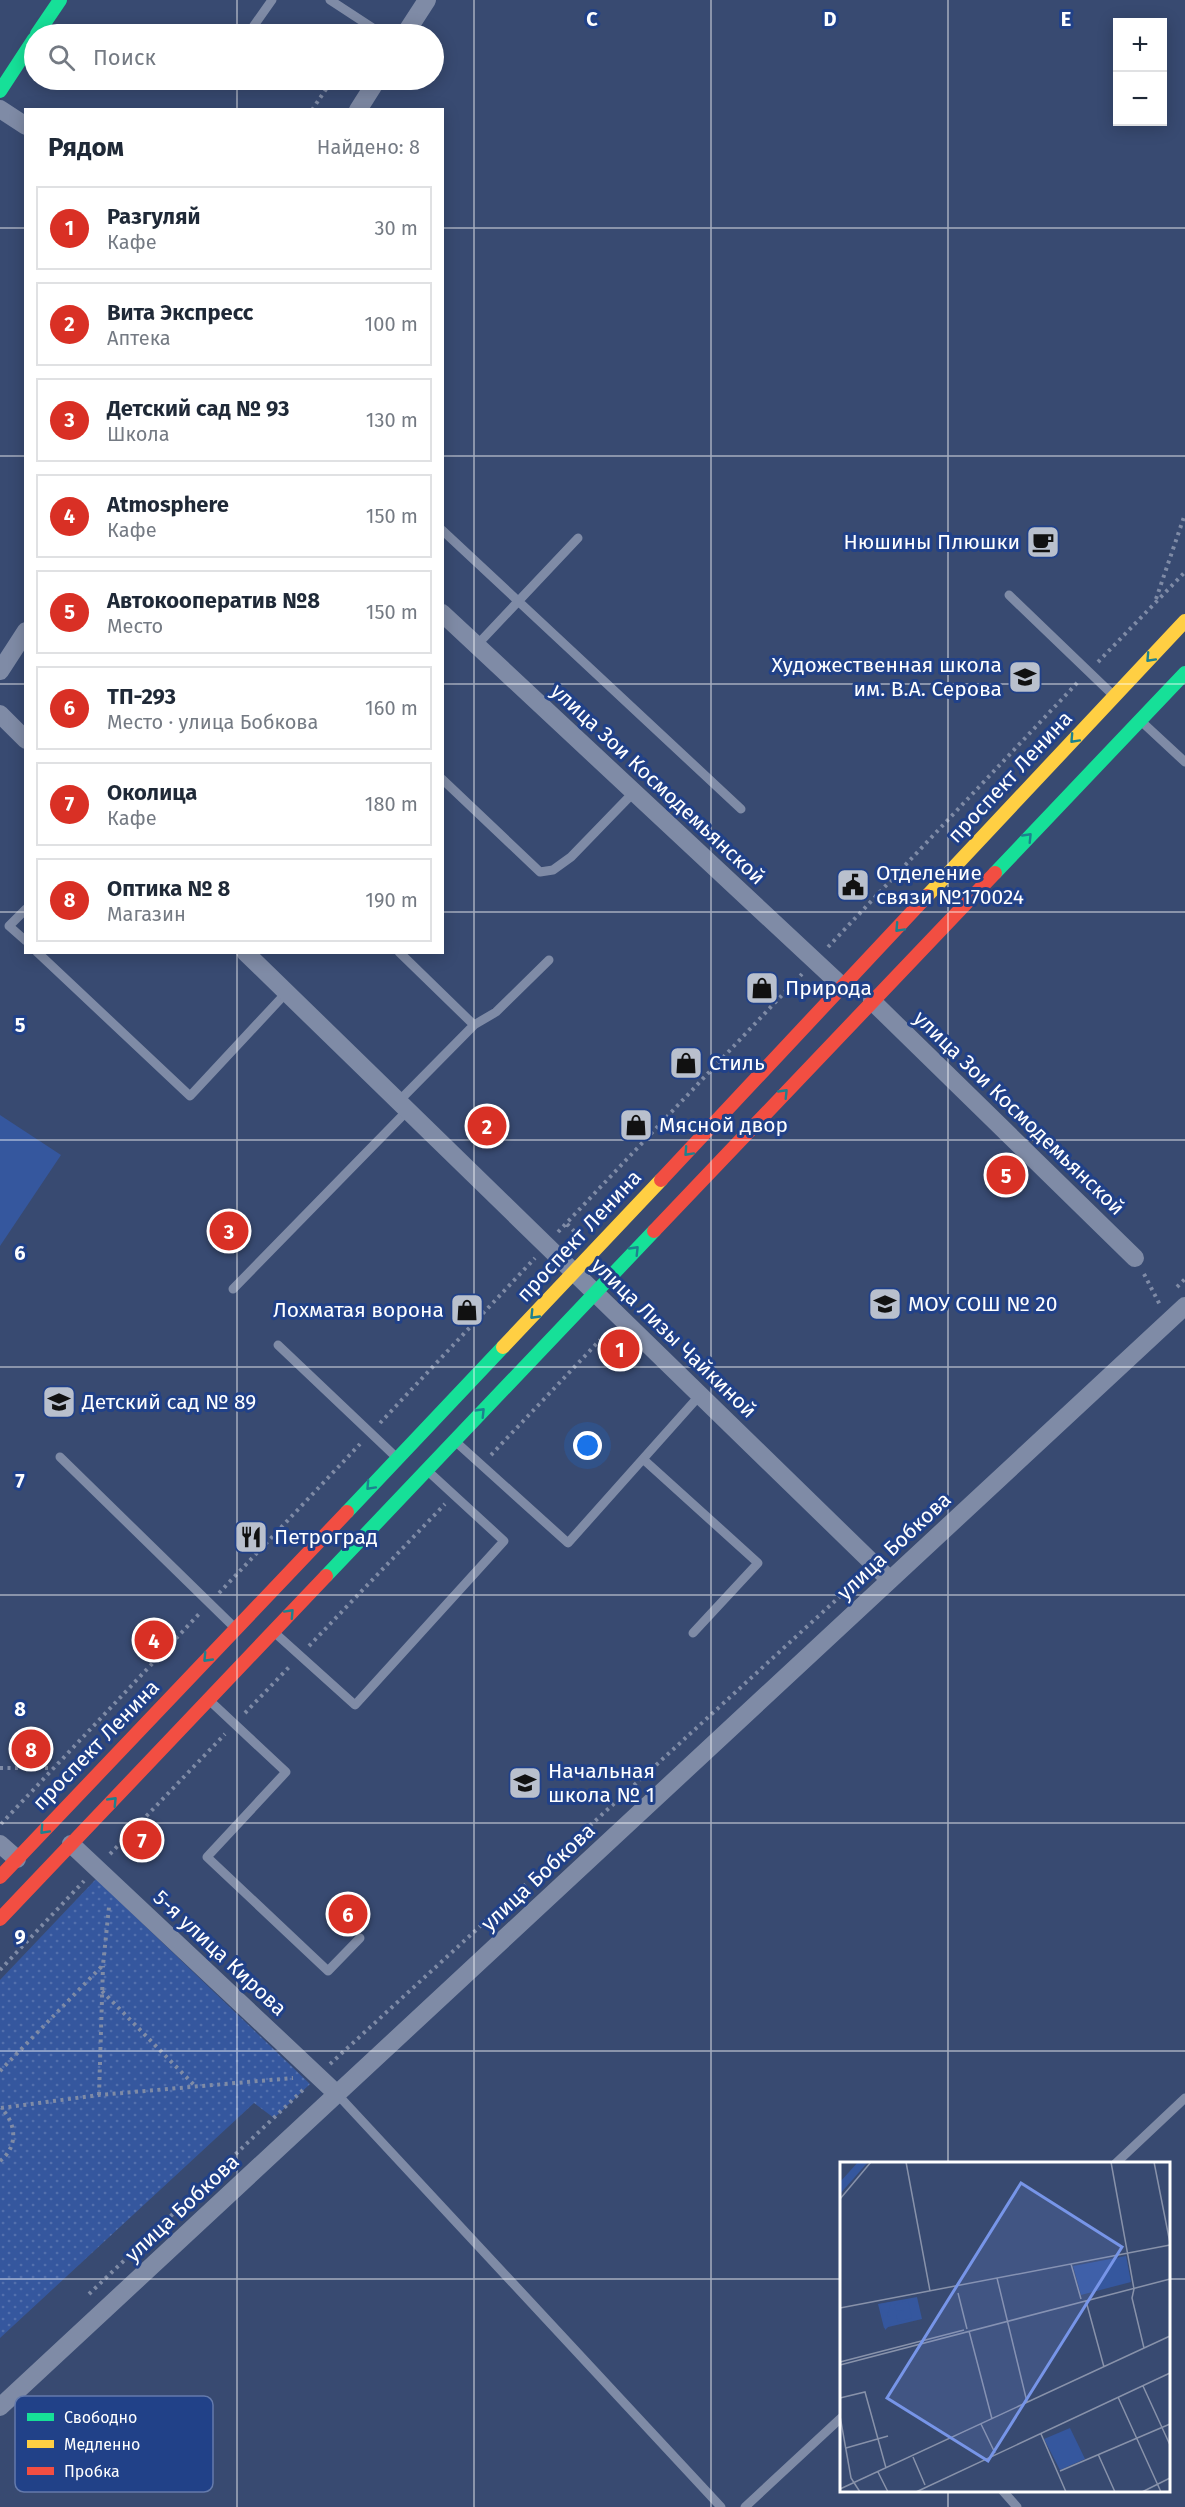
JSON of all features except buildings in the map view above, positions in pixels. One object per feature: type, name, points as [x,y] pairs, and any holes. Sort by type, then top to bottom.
[{"type":"main road","points":[[44,24],[60,0]]},
{"type":"main road","points":[[0,91],[24,54]]},
{"type":"main road","name":"проспект Ленина","points":[[0,1919],[852,1021],[855,996],[1114,696],[1185,621]]},
{"type":"main road","name":"проспект Ленина","points":[[0,1876],[574,1273],[1140,720],[1185,673]]},
{"type":"main road","points":[[67,1806],[63,1829],[71,1844]]},
{"type":"main road","points":[[17,1859],[27,1874],[26,1892]]},
{"type":"street","points":[[411,24],[427,0]]},
{"type":"street","points":[[359,108],[370,90]]},
{"type":"street","points":[[0,109],[24,125]]},
{"type":"street","name":"улица Зои Космодемьянской","points":[[444,615],[1135,1258]]},
{"type":"street","points":[[0,671],[24,634]]},
{"type":"street","points":[[0,714],[24,738]]},
{"type":"street","name":"улица Лизы Чайкиной","points":[[247,954],[890,1580]]},
{"type":"street","name":"улица Бобкова","points":[[0,2407],[1185,1306]]},
{"type":"street","points":[[0,1844],[17,1859]]},
{"type":"street","name":"5-я улица Кирова","points":[[71,1844],[337,2094]]},
{"type":"lane","points":[[255,24],[272,0]]},
{"type":"lane","points":[[330,0],[367,24]]},
{"type":"lane","points":[[444,532],[741,809]]},
{"type":"lane","points":[[477,645],[578,538]]},
{"type":"lane","points":[[1009,596],[1114,696]]},
{"type":"lane","points":[[1140,720],[1185,762]]},
{"type":"lane","points":[[444,781],[540,872],[553,870],[571,856],[634,792]]},
{"type":"lane","points":[[24,911],[9,926],[24,939]]},
{"type":"lane","points":[[40,954],[190,1096],[286,993]]},
{"type":"lane","points":[[401,954],[474,1025]]},
{"type":"lane","points":[[233,1289],[403,1106],[474,1025],[496,1012],[549,960]]},
{"type":"lane","points":[[279,1345],[397,1458]]},
{"type":"lane","points":[[454,1441],[568,1543],[700,1395]]},
{"type":"lane","points":[[60,1457],[235,1629]]},
{"type":"lane","points":[[643,1459],[758,1563],[693,1633]]},
{"type":"lane","points":[[274,1631],[355,1705],[504,1541],[426,1470]]},
{"type":"lane","points":[[209,1700],[286,1772],[207,1857],[328,1971],[360,1938]]},
{"type":"lane","points":[[337,2094],[721,2507]]},
{"type":"lane","points":[[1116,2162],[1185,2098]]},
{"type":"lane","points":[[745,2507],[840,2419]]},
{"type":"lane","points":[[1004,2492],[1017,2507]]},
{"type":"path","points":[[313,108],[325,90]]},
{"type":"path","points":[[1155,602],[1185,514]]},
{"type":"path","points":[[559,1233],[1088,671],[1185,572]]},
{"type":"path","points":[[567,1224],[575,1232]]},
{"type":"path","points":[[0,1825],[539,1253]]},
{"type":"path","points":[[1135,1258],[1169,1321]]},
{"type":"path","points":[[526,1268],[534,1276]]},
{"type":"path","points":[[1176,1287],[1185,1279]]},
{"type":"path","points":[[1150,1311],[1167,1295]]},
{"type":"path","points":[[481,1465],[600,1340]]},
{"type":"path","points":[[0,1970],[454,1494]]},
{"type":"path","points":[[86,2297],[317,2076],[875,1564]]},
{"type":"path","points":[[0,1768],[54,1768]]},
{"type":"path","points":[[99,2095],[103,1965],[112,1882]]},
{"type":"path","points":[[0,2071],[103,1965]]},
{"type":"path","points":[[102,1991],[197,2087]]},
{"type":"path","points":[[0,2162],[10,2151],[14,2135],[13,2125],[1,2107],[99,2095],[317,2076]]},
{"type":"shaded area","points":[[0,1115],[61,1155],[0,1246]]},
{"type":"shaded area","points":[[96,1879],[310,2084],[274,2118],[254,2103],[0,2338],[0,1980]]},
{"type":"traffic: fast","points":[[44,24],[60,0]]},
{"type":"traffic: fast","points":[[0,91],[24,54]]},
{"type":"traffic: fast","points":[[995,873],[1185,673]]},
{"type":"traffic: fast","points":[[326,1576],[654,1231]]},
{"type":"traffic: fast","points":[[347,1512],[503,1347]]},
{"type":"traffic: slow","points":[[927,896],[1185,621]]},
{"type":"traffic: slow","points":[[503,1347],[661,1180]]},
{"type":"traffic: jam","points":[[654,1231],[995,873]]},
{"type":"traffic: jam","points":[[661,1180],[927,896]]},
{"type":"traffic: jam","points":[[0,1877],[347,1512]]},
{"type":"traffic: jam","points":[[0,1919],[326,1576]]},
{"type":"place","name":"Нюшины Плюшки","points":[[1043,542]]},
{"type":"place","name":"Художественная школа им. В.А. Серова","points":[[1025,677]]},
{"type":"place","name":"Отделение связи №170024","points":[[853,885]]},
{"type":"place","name":"Природа","points":[[762,988]]},
{"type":"place","name":"Стиль","points":[[686,1063]]},
{"type":"place","name":"Мясной двор","points":[[636,1125]]},
{"type":"place","name":"Вита Экспресс","points":[[487,1126]]},
{"type":"place","name":"Автокооператив №8","points":[[1006,1175]]},
{"type":"place","name":"Детский сад № 93","points":[[229,1231]]},
{"type":"place","name":"МОУ СОШ № 20","points":[[885,1304]]},
{"type":"place","name":"Лохматая ворона","points":[[467,1310]]},
{"type":"place","name":"Разгуляй","points":[[620,1349]]},
{"type":"place","name":"Детский сад № 89","points":[[59,1402]]},
{"type":"place","name":"Петроград","points":[[251,1537]]},
{"type":"place","name":"Atmosphere","points":[[154,1640]]},
{"type":"place","name":"Оптика № 8","points":[[31,1749]]},
{"type":"place","name":"Начальная школа № 1","points":[[525,1783]]},
{"type":"place","name":"Околица","points":[[142,1840]]},
{"type":"place","name":"ТП-293","points":[[348,1914]]}]
